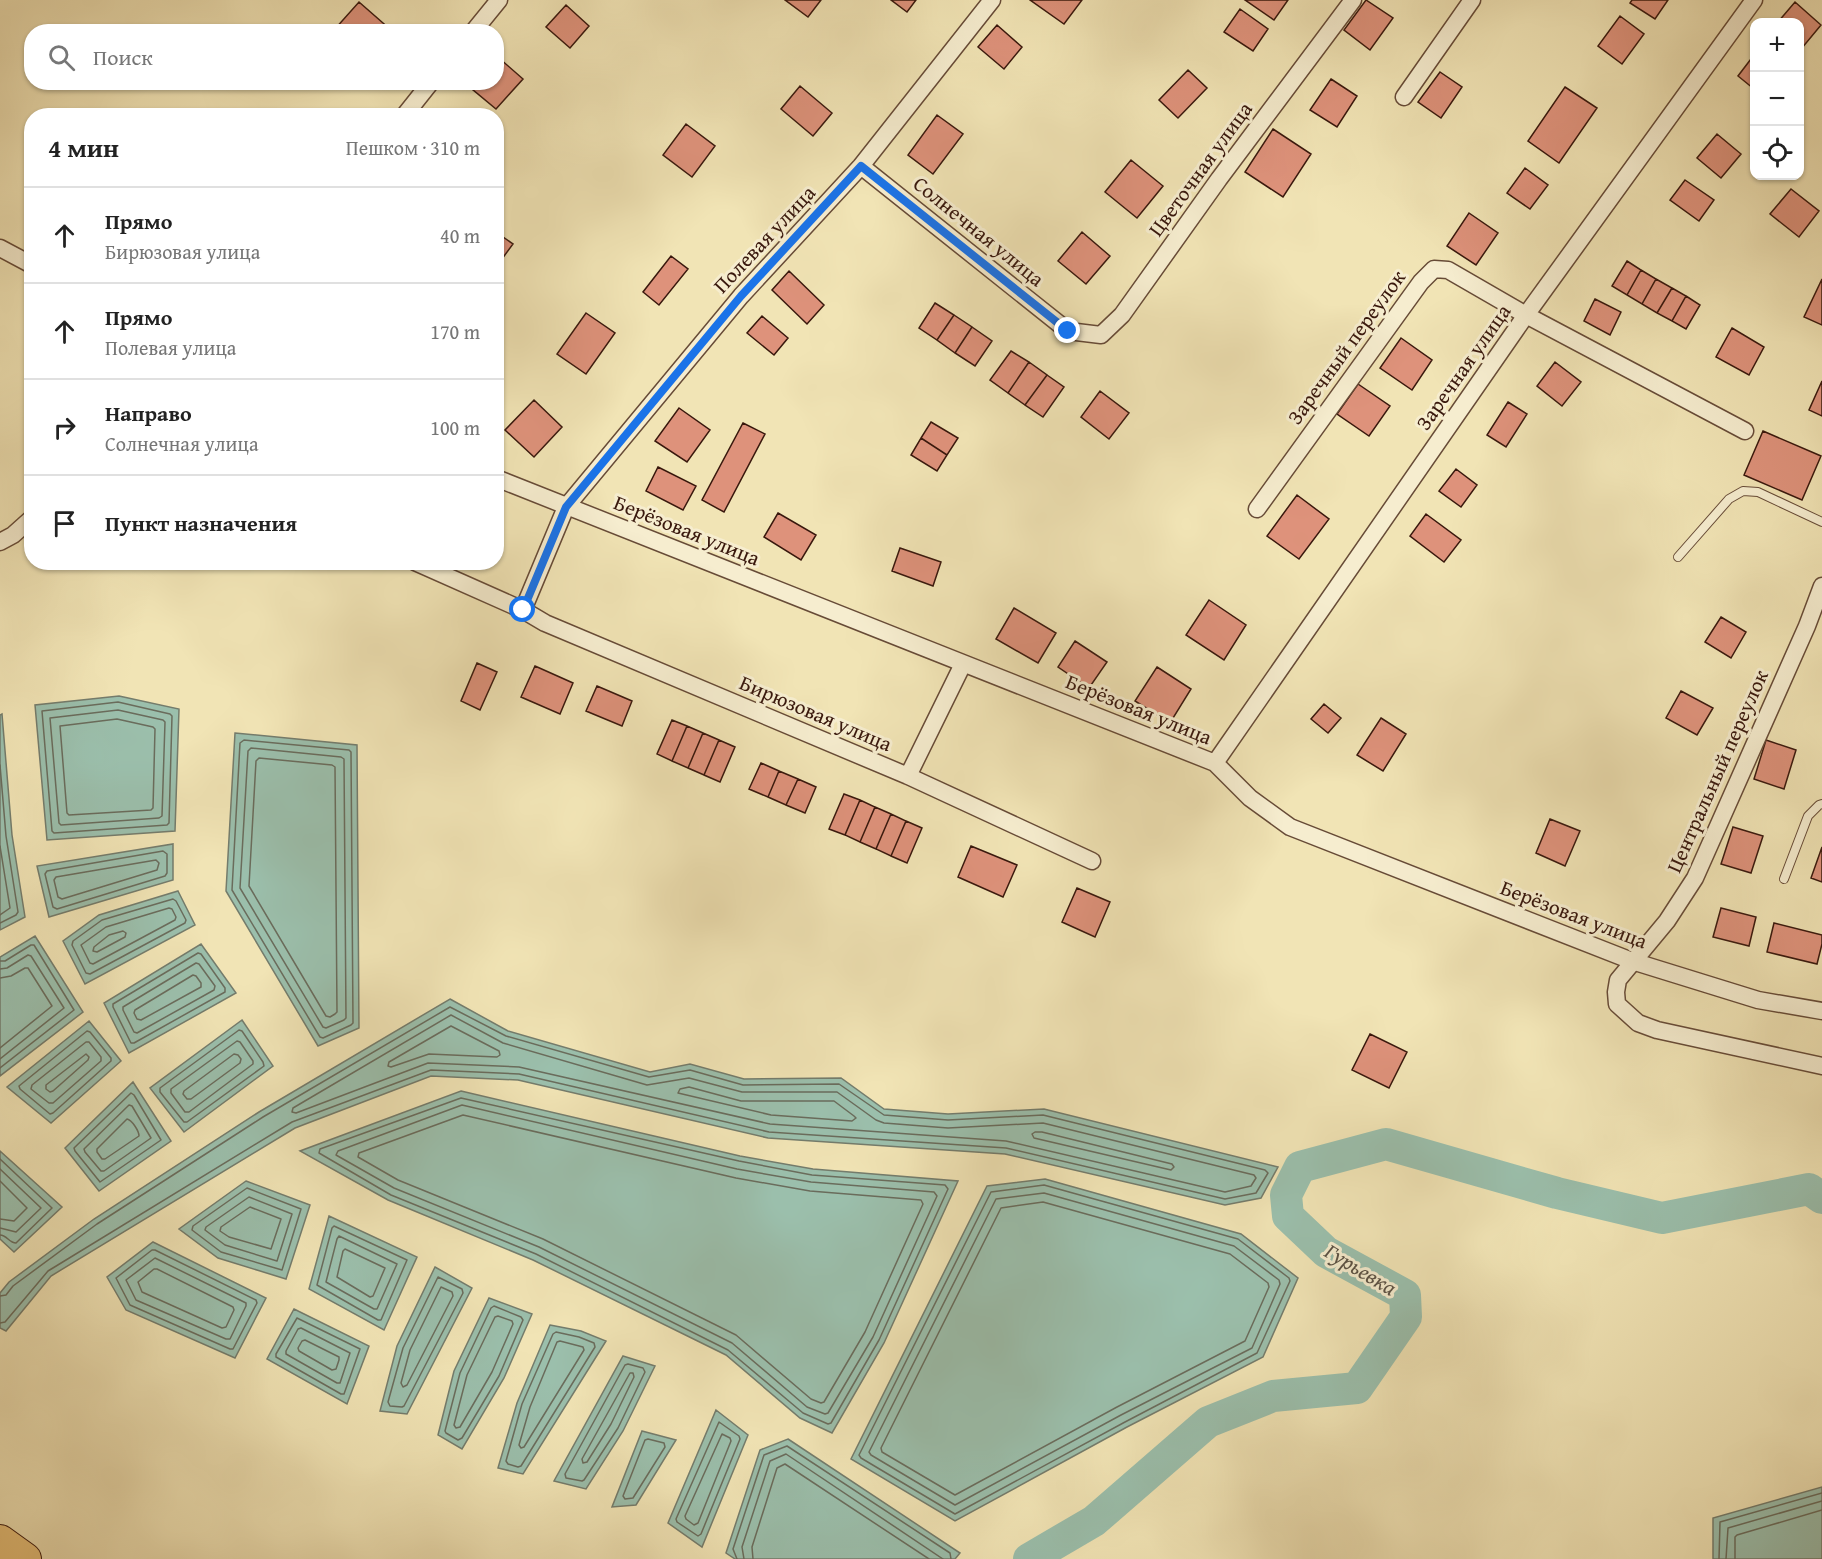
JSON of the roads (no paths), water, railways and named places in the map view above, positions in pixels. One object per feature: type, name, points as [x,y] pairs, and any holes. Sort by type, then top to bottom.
[{"type":"highway","points":[[0,1541],[25,1559]]},
{"type":"street","points":[[480,24],[499,0]]},
{"type":"street","name":"Полевая улица","points":[[566,507],[741,296],[861,166],[992,0]]},
{"type":"street","name":"Цветочная улица","points":[[1068,331],[1101,335],[1122,315],[1219,178],[1353,0]]},
{"type":"street","points":[[1404,97],[1473,0]]},
{"type":"street","name":"Заречная улица","points":[[1215,763],[1527,315],[1754,0]]},
{"type":"street","points":[[410,108],[425,90]]},
{"type":"street","name":"Солнечная улица","points":[[861,166],[1068,331]]},
{"type":"street","points":[[0,248],[24,261]]},
{"type":"street","name":"Заречный переулок","points":[[1257,510],[1421,282],[1434,269],[1448,270],[1527,315]]},
{"type":"street","points":[[1527,315],[1745,431]]},
{"type":"street","name":"Берёзовая улица","points":[[504,481],[1215,763],[1250,798],[1290,828],[1632,962],[1758,1000],[1822,1011]]},
{"type":"street","points":[[523,610],[566,507]]},
{"type":"street","points":[[0,542],[24,525]]},
{"type":"street","name":"Бирюзовая улица","points":[[434,570],[523,610],[545,623],[908,776],[1092,861]]},
{"type":"street","name":"Центральный переулок","points":[[1822,586],[1807,626],[1695,878],[1666,921],[1618,980],[1616,992],[1617,1004],[1638,1023],[1657,1030],[1822,1066]]},
{"type":"street","points":[[908,776],[963,664]]},
{"type":"lane","points":[[1678,557],[1729,499],[1743,491],[1758,492],[1822,522]]},
{"type":"lane","points":[[1784,879],[1808,816],[1822,804]]},
{"type":"water","points":[[119,696],[179,709],[175,831],[47,840],[35,705]]},
{"type":"water","points":[[2,714],[12,835],[25,917],[0,930],[0,715]]},
{"type":"water","points":[[235,733],[357,745],[359,1028],[318,1046],[226,891]]},
{"type":"water","points":[[173,844],[173,880],[49,917],[37,866]]},
{"type":"water","points":[[178,891],[195,925],[85,984],[63,941],[99,915]]},
{"type":"water","points":[[35,936],[83,1012],[0,1076],[0,957]]},
{"type":"water","points":[[201,944],[236,993],[129,1053],[104,1003]]},
{"type":"water","points":[[450,999],[508,1031],[650,1072],[690,1064],[744,1079],[841,1078],[884,1109],[948,1114],[1044,1109],[1278,1167],[1261,1198],[1225,1205],[1005,1154],[768,1138],[518,1080],[431,1076],[295,1128],[51,1276],[6,1331],[0,1328],[0,1293],[9,1282],[94,1219],[259,1112]]},
{"type":"water","points":[[242,1020],[273,1066],[184,1132],[150,1088]]},
{"type":"water","points":[[89,1021],[121,1061],[51,1123],[7,1087]]},
{"type":"water","points":[[133,1082],[171,1141],[99,1191],[65,1148]]},
{"type":"water","points":[[461,1091],[740,1156],[813,1169],[958,1181],[884,1343],[832,1433],[800,1418],[726,1355],[533,1260],[388,1200],[300,1151]]},
{"type":"water","points":[[0,1151],[62,1207],[14,1252],[0,1239]]},
{"type":"water","points":[[1045,1179],[1241,1234],[1298,1278],[1263,1357],[1127,1427],[955,1521],[851,1459],[987,1186]]},
{"type":"water","points":[[246,1181],[310,1205],[286,1279],[218,1258],[179,1229]]},
{"type":"water","points":[[329,1216],[417,1257],[384,1330],[309,1289]]},
{"type":"water","points":[[153,1242],[266,1298],[235,1358],[126,1310],[107,1277]]},
{"type":"water","points":[[435,1267],[472,1288],[407,1414],[380,1411],[397,1346]]},
{"type":"water","points":[[489,1298],[532,1314],[504,1378],[462,1449],[438,1435],[454,1371]]},
{"type":"water","points":[[294,1309],[369,1346],[347,1404],[267,1359]]},
{"type":"water","points":[[550,1325],[581,1331],[606,1341],[523,1474],[498,1468],[517,1403]]},
{"type":"water","points":[[623,1356],[655,1366],[623,1431],[586,1489],[554,1481]]},
{"type":"water","points":[[716,1410],[748,1435],[702,1547],[668,1523]]},
{"type":"water","points":[[642,1431],[676,1440],[636,1505],[612,1507]]},
{"type":"water","points":[[788,1439],[960,1553],[955,1559],[735,1559],[726,1553],[760,1450]]},
{"type":"water","points":[[1822,1487],[1822,1559],[1713,1559],[1713,1518]]},
{"type":"waterway","name":"Гурьевка","points":[[1029,1559],[1094,1521],[1208,1422],[1273,1396],[1357,1388],[1406,1317],[1405,1295],[1326,1252],[1288,1216],[1286,1195],[1300,1167],[1386,1144],[1557,1193],[1662,1218],[1809,1189],[1822,1198]]}]
